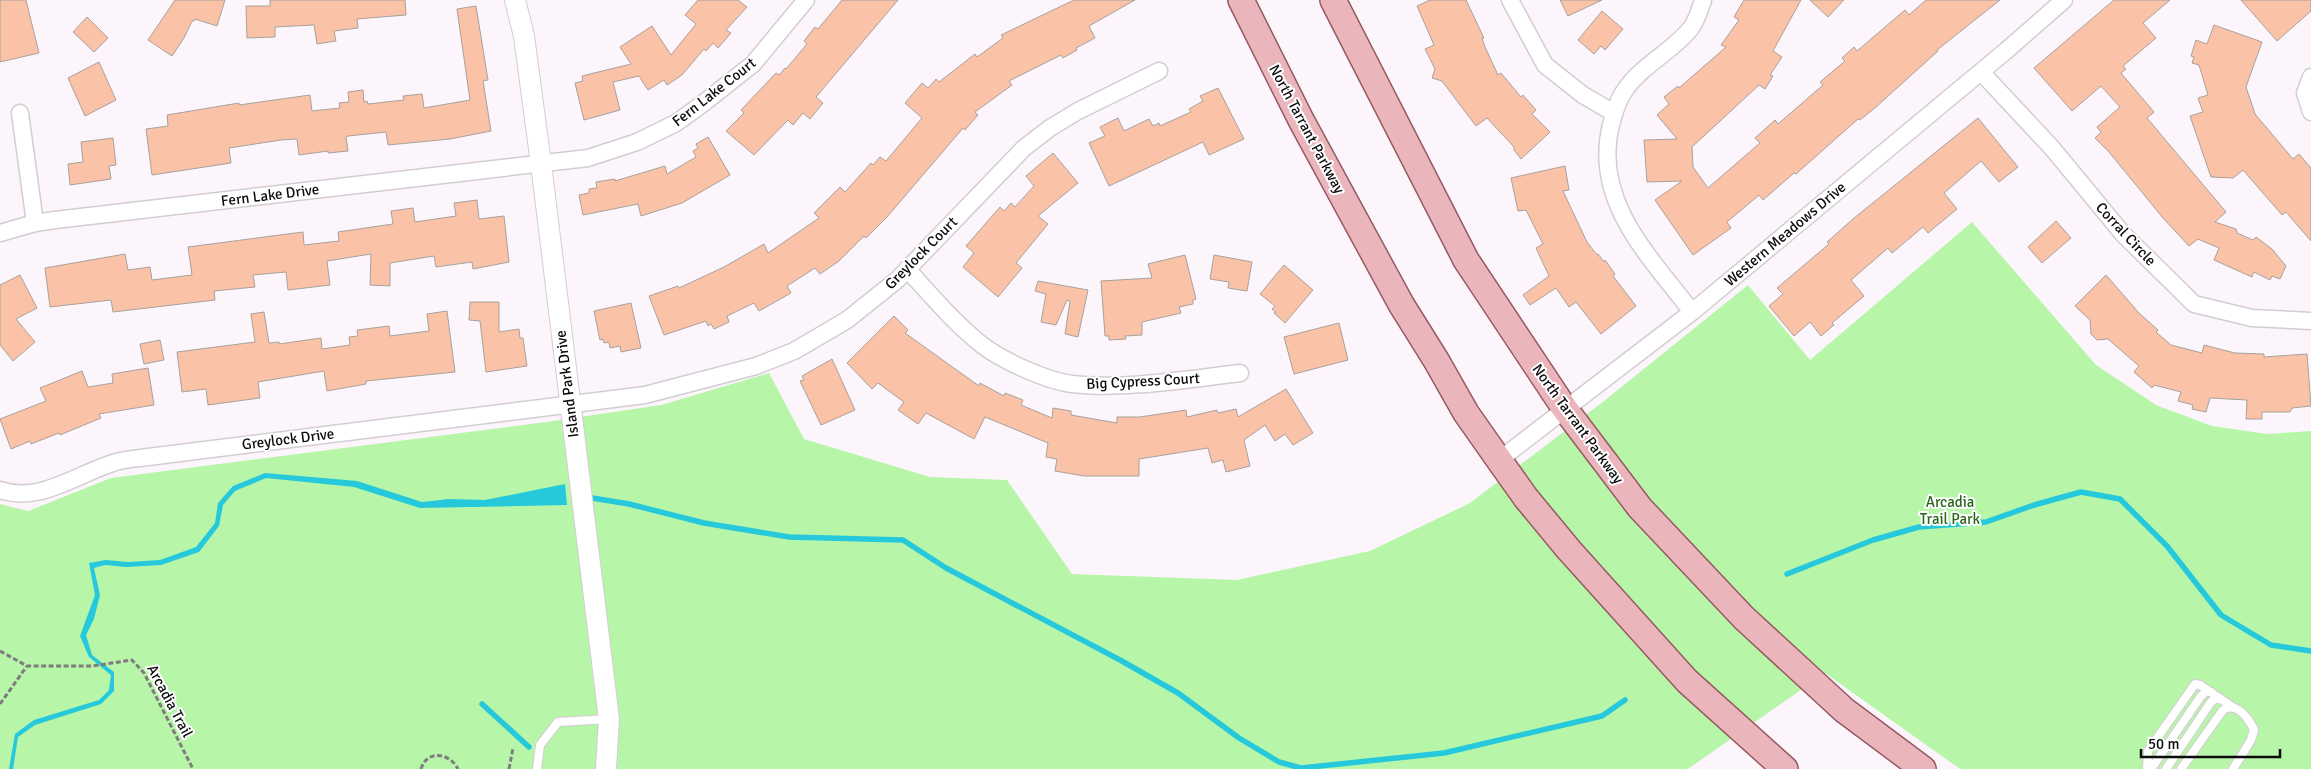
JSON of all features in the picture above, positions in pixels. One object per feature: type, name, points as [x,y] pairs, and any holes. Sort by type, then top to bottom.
[{"type":"main road","name":"North Tarrant Parkway","points":[[1241,0],[1301,120],[1401,304],[1466,413],[1499,460],[1526,498],[1569,550],[1687,682],[1785,769]]},
{"type":"main road","name":"North Tarrant Parkway","points":[[1333,0],[1466,260],[1565,409],[1640,508],[1744,618],[1844,710],[1924,769]]},
{"type":"street","name":"Island Park Drive","points":[[515,0],[524,36],[541,164],[609,719],[606,769]]},
{"type":"street","name":"Fern Lake Court","points":[[541,164],[588,158],[638,142],[676,123],[752,64],[806,0]]},
{"type":"street","points":[[1510,0],[1545,65],[1583,95],[1614,113]]},
{"type":"street","points":[[1692,312],[1638,243],[1620,212],[1609,176],[1607,143],[1614,113],[1624,90],[1692,27],[1703,0]]},
{"type":"street","name":"Western Meadows Drive","points":[[1499,460],[1692,312],[1981,72],[2064,0]]},
{"type":"street","name":"Greylock Court","points":[[570,403],[645,395],[756,366],[794,351],[846,320],[897,280],[1024,148],[1050,128],[1078,110],[1159,71]]},
{"type":"street","name":"Corral Circle","points":[[1981,72],[2052,148],[2123,234],[2194,304],[2252,318],[2311,321]]},
{"type":"street","points":[[2311,76],[2305,93],[2311,112]]},
{"type":"street","points":[[20,113],[34,223]]},
{"type":"street","name":"Fern Lake Drive","points":[[0,233],[34,223],[541,164]]},
{"type":"street","name":"Big Cypress Court","points":[[907,269],[959,325],[983,346],[1019,368],[1071,384],[1162,382],[1240,373]]},
{"type":"street","name":"Greylock Drive","points":[[6,492],[42,491],[110,464],[132,459],[570,403]]},
{"type":"lane","points":[[2147,769],[2148,751],[2195,684],[2200,685],[2234,708],[2249,720],[2254,730],[2251,740],[2232,769]]},
{"type":"lane","points":[[2151,769],[2201,696],[2206,692],[2211,692]]},
{"type":"lane","points":[[2166,769],[2211,702],[2215,698],[2221,699]]},
{"type":"lane","points":[[2181,769],[2222,710],[2227,707],[2234,708]]},
{"type":"lane","points":[[537,769],[540,745],[558,722],[609,719]]},
{"type":"path","name":"Arcadia Trail","points":[[0,651],[27,666],[92,666],[132,660],[141,668],[193,769]]},
{"type":"path","points":[[0,704],[27,666]]},
{"type":"path","points":[[509,769],[513,748]]},
{"type":"path","points":[[420,769],[428,758],[438,755],[450,758],[458,769]]},
{"type":"green space","name":"Arcadia Trail Park","points":[[1972,222],[2096,365],[2156,405],[2212,426],[2267,434],[2311,431],[2311,769],[1960,769],[1825,673],[1688,769],[0,769],[0,504],[28,511],[111,478],[546,422],[661,405],[769,373],[804,439],[930,477],[1007,480],[1072,574],[1237,580],[1370,551],[1470,503],[1604,401],[1748,285],[1810,360]]},
{"type":"water","points":[[265,473],[357,481],[422,502],[449,499],[485,500],[565,484],[567,505],[420,508],[354,487],[266,478],[235,491],[223,505],[219,526],[199,552],[161,565],[126,567],[105,565],[94,568],[100,595],[94,619],[86,635],[92,655],[114,672],[114,691],[101,704],[35,725],[18,737],[13,769],[9,769],[15,734],[34,720],[99,700],[109,690],[111,675],[89,657],[80,636],[95,595],[89,563],[106,560],[128,562],[160,560],[196,547],[215,523],[218,503],[233,486]]},
{"type":"building","points":[[0,0],[26,0],[39,53],[0,62]]},
{"type":"building","points":[[175,0],[225,0],[217,26],[195,19],[192,21],[172,56],[148,40]]},
{"type":"building","points":[[270,0],[405,0],[406,15],[357,19],[358,28],[334,31],[336,41],[317,44],[314,25],[275,27],[275,37],[247,38],[246,6],[270,6]]},
{"type":"building","points":[[698,0],[738,0],[747,7],[726,30],[731,33],[718,48],[713,43],[706,51],[704,49],[682,75],[667,85],[664,80],[648,90],[639,76],[613,82],[620,110],[584,120],[575,83],[583,81],[582,76],[631,64],[620,47],[652,26],[671,55],[696,24],[685,15]]},
{"type":"building","points":[[842,0],[898,0],[816,97],[823,103],[810,119],[803,113],[793,125],[788,120],[754,155],[726,131],[744,113],[741,110],[776,73],[779,75],[786,69],[807,44],[804,41],[815,27],[818,29]]},
{"type":"building","points":[[1074,0],[1135,0],[1089,26],[1095,38],[1076,48],[1077,50],[1063,58],[1061,55],[1009,81],[1012,85],[975,112],[978,115],[965,130],[963,128],[887,217],[866,238],[864,236],[839,261],[820,274],[815,268],[787,286],[791,293],[759,311],[754,303],[727,316],[729,322],[714,329],[711,324],[708,326],[706,321],[664,335],[649,296],[678,286],[679,288],[724,267],[764,244],[768,253],[819,218],[814,213],[840,187],[845,192],[871,163],[873,165],[880,157],[886,161],[922,118],[905,103],[922,83],[928,88],[936,79],[939,82],[975,54],[977,57],[1003,38],[1001,35]]},
{"type":"building","points":[[1430,0],[1466,0],[1484,38],[1482,38],[1485,47],[1498,75],[1501,73],[1521,97],[1523,95],[1536,110],[1532,114],[1550,132],[1521,159],[1514,150],[1514,147],[1487,118],[1476,126],[1442,81],[1432,78],[1435,69],[1425,49],[1434,45],[1417,6]]},
{"type":"building","points":[[1560,0],[1602,0],[1568,16]]},
{"type":"building","points":[[1744,0],[1801,0],[1773,51],[1782,57],[1770,75],[1773,76],[1765,89],[1759,85],[1692,147],[1693,167],[1708,188],[1760,143],[1755,138],[1775,120],[1778,124],[1823,85],[1820,82],[1845,61],[1842,58],[1854,47],[1857,51],[1905,10],[1909,15],[1926,0],[2000,0],[1937,50],[1876,107],[1860,120],[1858,119],[1796,174],[1794,173],[1763,200],[1759,195],[1727,222],[1731,228],[1693,255],[1655,200],[1682,181],[1647,182],[1644,140],[1677,139],[1657,115],[1669,104],[1664,97],[1678,86],[1679,88],[1726,47],[1721,45],[1739,20],[1734,17]]},
{"type":"building","points":[[1810,0],[1844,0],[1828,17]]},
{"type":"building","points":[[2114,0],[2170,0],[2143,23],[2156,38],[2123,66],[2126,69],[2121,73],[2154,112],[2147,118],[2226,212],[2215,222],[2236,229],[2237,233],[2253,240],[2256,237],[2272,249],[2286,266],[2280,279],[2272,276],[2270,280],[2254,272],[2252,277],[2214,260],[2219,248],[2198,239],[2189,246],[2095,138],[2101,132],[2097,127],[2120,107],[2101,86],[2072,111],[2034,68]]},
{"type":"building","points":[[2241,0],[2311,0],[2311,11],[2277,41]]},
{"type":"building","points":[[476,6],[488,80],[483,81],[491,131],[450,139],[388,145],[386,132],[348,136],[346,137],[348,151],[328,153],[328,151],[299,155],[297,139],[281,140],[229,148],[231,163],[152,175],[146,129],[168,126],[167,115],[239,103],[239,105],[310,95],[312,111],[340,108],[339,103],[349,102],[348,92],[363,90],[364,102],[367,101],[368,104],[404,100],[403,96],[422,94],[424,108],[470,100],[457,9]]},
{"type":"building","points":[[1602,11],[1623,29],[1605,50],[1601,46],[1594,54],[1578,40]]},
{"type":"building","points":[[87,17],[108,38],[94,52],[73,32]]},
{"type":"building","points":[[2214,25],[2262,42],[2246,87],[2255,114],[2293,159],[2299,154],[2311,168],[2311,241],[2286,212],[2282,215],[2243,170],[2233,178],[2211,177],[2190,116],[2203,112],[2198,98],[2208,95],[2199,65],[2192,63],[2194,57],[2191,56],[2196,40],[2207,44]]},
{"type":"building","points":[[99,62],[116,100],[85,116],[68,78]]},
{"type":"building","points":[[1218,88],[1244,139],[1209,155],[1203,142],[1109,186],[1089,143],[1105,136],[1100,127],[1118,118],[1124,131],[1149,119],[1153,126],[1159,123],[1160,126],[1191,112],[1189,109],[1203,101],[1200,96]]},
{"type":"building","points":[[1978,118],[2018,167],[1999,182],[1981,161],[1944,193],[1957,209],[1928,233],[1923,227],[1892,253],[1888,248],[1851,280],[1864,296],[1832,323],[1834,325],[1821,336],[1810,322],[1794,336],[1769,306],[1783,294],[1777,288],[1829,244],[1827,242],[1853,219]]},
{"type":"building","points":[[708,137],[730,175],[682,203],[641,216],[638,204],[583,215],[579,195],[589,193],[589,189],[597,188],[596,182],[615,179],[615,181],[665,166],[667,174],[696,157],[693,151],[698,148],[696,144]]},
{"type":"building","points":[[113,138],[116,165],[109,166],[111,179],[70,185],[68,164],[83,162],[81,142]]},
{"type":"building","points":[[1053,153],[1078,183],[1038,216],[1048,224],[1016,263],[1022,268],[998,297],[963,267],[974,253],[966,246],[1000,207],[1004,211],[1011,203],[1015,207],[1034,186],[1026,176]]},
{"type":"building","points":[[1565,166],[1569,190],[1563,191],[1587,242],[1604,262],[1605,260],[1615,274],[1613,276],[1636,306],[1601,334],[1576,302],[1569,307],[1556,288],[1530,305],[1523,295],[1549,276],[1536,248],[1543,244],[1526,210],[1518,211],[1511,178]]},
{"type":"building","points":[[477,200],[479,219],[504,216],[509,262],[473,269],[472,262],[436,267],[434,256],[390,263],[390,286],[370,285],[371,254],[327,261],[330,285],[288,290],[286,272],[253,275],[255,287],[214,291],[215,300],[113,312],[111,300],[50,307],[45,268],[125,254],[128,270],[150,267],[152,280],[192,275],[188,247],[303,232],[304,245],[339,241],[338,232],[393,224],[391,211],[413,208],[415,222],[456,216],[454,203]]},
{"type":"building","points":[[2056,221],[2071,238],[2042,263],[2028,247]]},
{"type":"building","points":[[1185,255],[1196,299],[1193,300],[1193,304],[1179,307],[1181,313],[1142,322],[1142,335],[1125,336],[1126,339],[1109,340],[1109,336],[1105,336],[1101,281],[1152,278],[1148,264]]},
{"type":"building","points":[[1214,255],[1252,262],[1247,291],[1228,288],[1229,282],[1210,279]]},
{"type":"building","points":[[1284,265],[1313,290],[1285,323],[1274,313],[1276,312],[1272,309],[1275,306],[1260,294]]},
{"type":"building","points":[[20,275],[37,308],[16,319],[35,342],[13,361],[0,345],[0,285]]},
{"type":"building","points":[[2106,275],[2139,313],[2158,330],[2156,332],[2171,345],[2202,353],[2204,345],[2235,353],[2264,354],[2264,357],[2307,354],[2311,406],[2292,408],[2290,412],[2262,412],[2262,419],[2246,419],[2247,400],[2210,398],[2206,412],[2192,409],[2193,405],[2178,401],[2181,392],[2154,385],[2152,388],[2134,372],[2139,366],[2108,339],[2097,340],[2091,334],[2090,320],[2075,306]]},
{"type":"building","points":[[1038,281],[1088,290],[1078,337],[1065,334],[1070,301],[1067,300],[1056,325],[1041,322],[1046,294],[1035,291]]},
{"type":"building","points":[[470,302],[499,302],[499,332],[519,329],[520,338],[523,338],[527,366],[486,372],[480,321],[469,320]]},
{"type":"building","points":[[631,303],[641,348],[621,352],[620,346],[610,348],[609,342],[604,343],[603,339],[600,340],[594,311]]},
{"type":"building","points":[[447,311],[455,372],[366,381],[366,384],[327,391],[324,371],[258,382],[260,398],[208,405],[206,389],[182,392],[177,352],[255,342],[251,314],[264,312],[269,343],[279,342],[279,344],[321,338],[322,349],[350,345],[349,337],[358,336],[357,330],[389,326],[390,336],[429,331],[427,314]]},
{"type":"building","points":[[894,316],[908,330],[905,333],[979,386],[980,383],[1004,396],[1005,393],[1023,400],[1021,405],[1052,418],[1053,408],[1071,411],[1071,415],[1117,423],[1117,417],[1140,417],[1186,410],[1187,417],[1217,410],[1218,413],[1236,409],[1238,417],[1286,389],[1313,433],[1293,445],[1285,434],[1275,441],[1265,425],[1244,440],[1250,466],[1226,472],[1223,460],[1212,463],[1208,448],[1139,459],[1139,476],[1084,476],[1055,471],[1057,459],[1046,457],[1048,443],[985,417],[974,439],[926,413],[918,424],[898,410],[904,402],[878,383],[872,389],[847,363]]},
{"type":"building","points":[[1339,323],[1348,360],[1294,374],[1284,337]]},
{"type":"building","points":[[160,340],[164,360],[144,364],[140,344]]},
{"type":"building","points":[[832,359],[855,410],[821,425],[800,381],[804,380],[802,376]]},
{"type":"building","points":[[148,368],[154,405],[99,414],[101,418],[60,435],[59,433],[31,444],[30,441],[11,449],[0,419],[46,401],[40,388],[82,371],[88,387],[113,383],[112,374]]},
{"type":"waterway","points":[[1787,574],[1873,540],[1919,527],[1986,522],[2034,505],[2081,492],[2120,499],[2167,546],[2221,615],[2271,645],[2311,651]]},
{"type":"waterway","points":[[586,497],[629,504],[704,523],[789,537],[903,540],[946,568],[1120,660],[1178,693],[1239,738],[1279,762],[1301,768],[1444,753],[1602,716],[1625,700]]},
{"type":"waterway","points":[[482,704],[529,747]]}]
